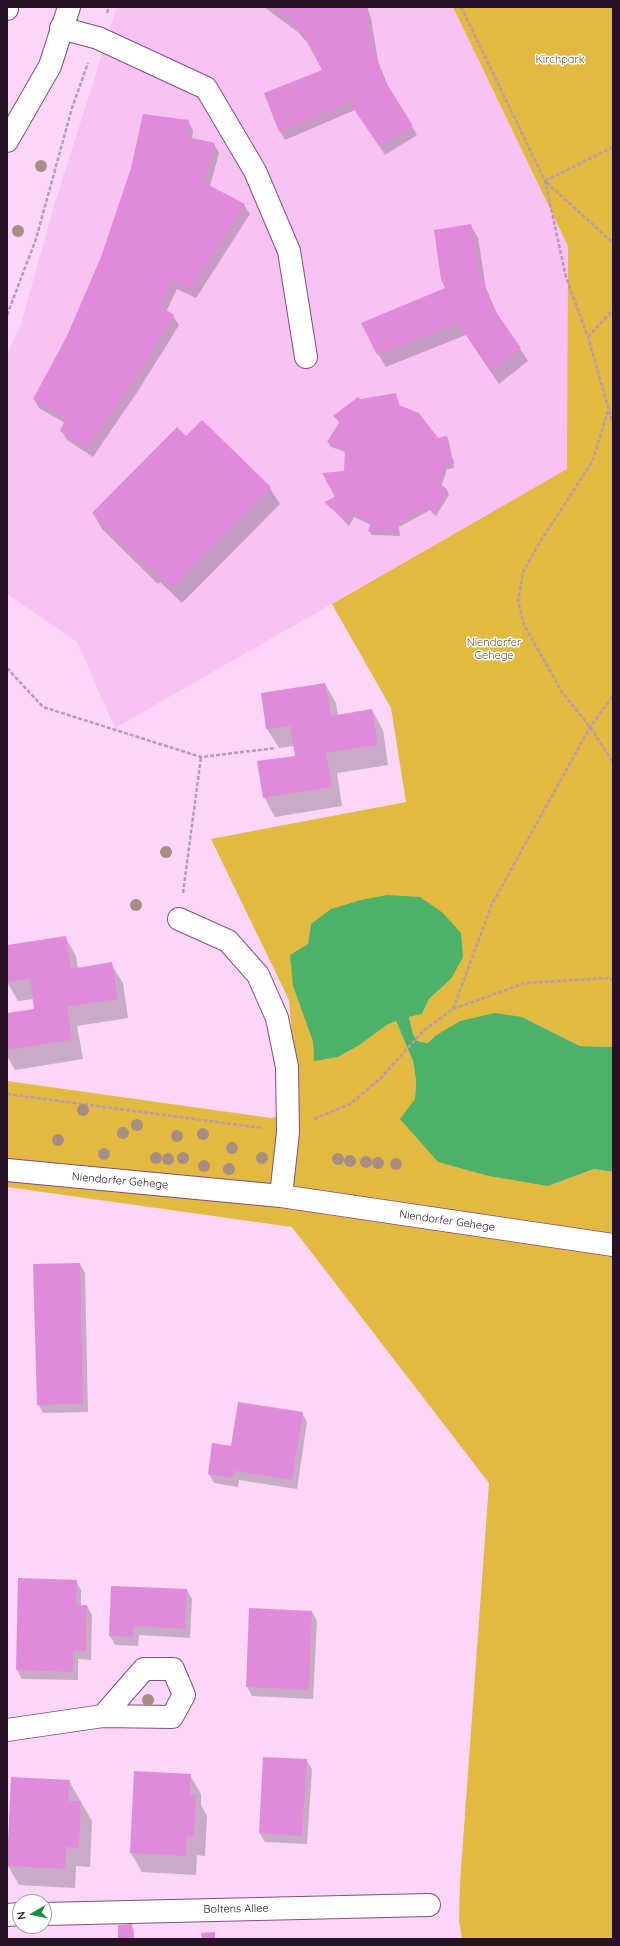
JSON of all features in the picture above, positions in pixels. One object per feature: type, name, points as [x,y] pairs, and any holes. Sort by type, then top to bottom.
[{"type":"street","points":[[7,141],[50,66],[69,7]]},
{"type":"street","points":[[61,28],[98,38],[206,88],[255,171],[289,251],[306,357]]},
{"type":"street","points":[[179,919],[228,941],[258,975],[278,1018],[287,1067],[288,1132],[281,1196]]},
{"type":"street","name":"Niendorfer Gehege","points":[[7,1170],[281,1196],[613,1245]]},
{"type":"street","points":[[7,1730],[103,1716]]},
{"type":"street","name":"Boltens Allee","points":[[52,1914],[429,1904]]},
{"type":"path","points":[[7,315],[36,239],[72,108],[109,7]]},
{"type":"path","points":[[461,7],[545,181],[566,277],[588,337],[613,424]]},
{"type":"path","points":[[545,181],[613,147]]},
{"type":"path","points":[[545,181],[613,243]]},
{"type":"path","points":[[588,337],[613,310]]},
{"type":"path","points":[[608,410],[592,462],[540,542],[523,572],[518,601],[524,625],[550,672],[562,692],[590,727],[613,762]]},
{"type":"path","points":[[7,668],[43,707],[201,757],[276,748]]},
{"type":"path","points":[[453,1009],[492,904],[590,727],[613,696]]},
{"type":"path","points":[[179,919],[201,757]]},
{"type":"path","points":[[7,1094],[288,1132],[350,1104],[380,1080],[397,1058],[423,1031],[453,1009],[525,983],[608,978],[613,976]]},
{"type":"path","points":[[608,978],[613,980]]},
{"type":"shaded area","points":[[117,7],[453,7],[568,246],[567,469],[115,728],[77,642],[7,594],[7,354],[20,327],[54,206]]},
{"type":"shaded area","points":[[387,895],[420,897],[443,913],[461,933],[463,957],[451,979],[429,999],[422,1014],[409,1017],[413,1034],[417,1041],[428,1043],[435,1036],[460,1021],[495,1013],[522,1017],[580,1046],[613,1047],[613,1172],[594,1169],[548,1186],[489,1176],[438,1162],[400,1119],[415,1099],[416,1080],[413,1061],[396,1021],[387,1025],[358,1046],[338,1057],[314,1061],[313,1042],[293,986],[290,955],[308,944],[311,924],[331,909],[361,900]]},
{"type":"green space","name":"Niendorfer Gehege","points":[[453,7],[613,7],[613,1047],[580,1046],[522,1017],[435,1036],[428,1043],[417,1041],[413,1034],[409,1017],[422,1014],[429,999],[451,979],[311,924],[308,944],[293,986],[313,1042],[314,1060],[338,1057],[358,1046],[387,1025],[396,1021],[413,1061],[416,1080],[415,1099],[548,1186],[594,1169],[613,1172],[613,1939],[462,1939],[459,1920],[460,1883],[489,1483],[292,1227],[7,1187],[7,1081],[271,1118],[299,1113],[289,1000],[211,839],[406,802],[391,708],[332,604],[567,469],[568,246]]},
{"type":"building","points":[[274,7],[365,7],[373,51],[385,81],[413,126],[379,146],[349,102],[279,132],[264,93],[322,70],[304,36],[291,20]]},
{"type":"building","points":[[143,114],[189,120],[187,137],[215,143],[203,182],[245,204],[191,289],[172,281],[160,306],[174,315],[133,382],[88,448],[60,431],[66,418],[33,399],[67,336],[101,257],[131,168]]},
{"type":"building","points":[[471,224],[479,274],[494,309],[521,348],[491,372],[458,323],[377,355],[361,323],[445,288],[441,279],[434,230]]},
{"type":"building","points":[[396,393],[399,405],[419,413],[438,438],[447,436],[451,459],[453,458],[454,464],[445,465],[439,484],[447,489],[433,513],[427,506],[397,523],[398,532],[368,531],[371,522],[351,513],[347,522],[324,502],[335,497],[322,473],[344,471],[345,449],[327,442],[340,421],[333,416],[358,397],[361,399]]},
{"type":"building","points":[[202,420],[271,487],[172,588],[151,567],[149,569],[92,513],[177,427],[186,436]]},
{"type":"building","points":[[325,683],[331,716],[372,709],[378,745],[326,753],[332,787],[263,798],[257,761],[295,756],[290,726],[266,729],[261,693]]},
{"type":"building","points":[[66,936],[71,969],[112,962],[118,999],[67,1007],[72,1040],[7,1050],[7,1013],[34,1009],[30,978],[7,982],[7,945]]},
{"type":"building","points":[[80,1263],[83,1404],[37,1405],[33,1264]]},
{"type":"building","points":[[238,1402],[303,1412],[292,1480],[234,1471],[233,1478],[208,1474],[212,1443],[231,1446]]},
{"type":"building","points":[[18,1578],[77,1580],[76,1605],[87,1605],[86,1651],[73,1651],[73,1672],[16,1670]]},
{"type":"building","points":[[111,1586],[187,1589],[185,1629],[134,1626],[133,1637],[109,1636]]},
{"type":"building","points":[[249,1608],[312,1611],[309,1690],[246,1687]]},
{"type":"building","points":[[263,1757],[307,1759],[302,1836],[259,1833]]},
{"type":"building","points":[[134,1771],[191,1774],[190,1795],[196,1795],[194,1837],[187,1836],[186,1856],[130,1853]]},
{"type":"building","points":[[11,1777],[70,1780],[68,1801],[81,1801],[79,1848],[66,1847],[65,1869],[7,1866]]},
{"type":"building","points":[[132,1924],[133,1939],[118,1939],[118,1925]]},
{"type":"building","points":[[215,1932],[215,1939],[202,1939],[201,1933]]},
{"type":"park label","name":"Kirchpark","points":[[560,60]]}]
